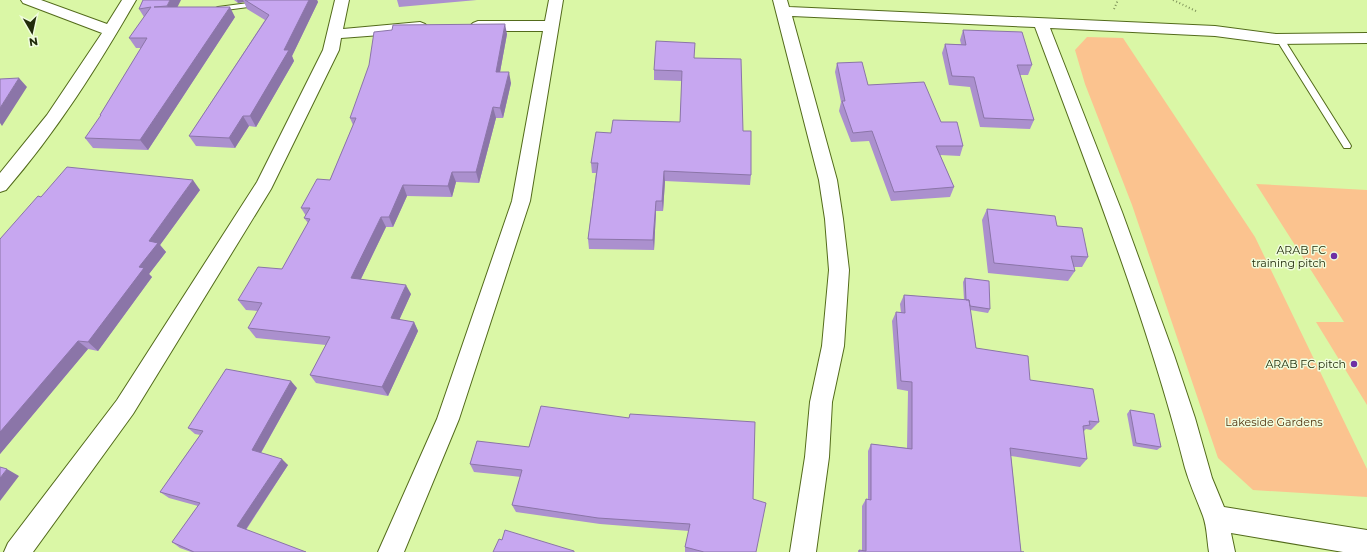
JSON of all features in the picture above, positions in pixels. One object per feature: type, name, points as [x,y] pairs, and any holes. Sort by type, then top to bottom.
[{"type":"street","points":[[28,0],[111,31]]},
{"type":"street","points":[[0,185],[30,152],[72,92],[129,0]]},
{"type":"street","points":[[17,552],[125,407],[265,184],[331,50],[342,0]]},
{"type":"street","points":[[391,552],[448,419],[521,201],[556,0]]},
{"type":"street","points":[[803,552],[817,457],[821,402],[833,346],[839,270],[834,219],[828,180],[781,5],[1041,24],[1215,31],[1280,38],[1367,38]]},
{"type":"street","points":[[1041,24],[1113,212],[1168,369],[1184,418],[1200,478],[1216,518],[1222,552]]},
{"type":"street","points":[[465,27],[552,26]]},
{"type":"street","points":[[334,34],[433,27]]},
{"type":"street","points":[[1216,518],[1367,543]]},
{"type":"lane","points":[[213,9],[287,0]]},
{"type":"lane","points":[[1280,38],[1347,146]]},
{"type":"green space","name":"Lakeside Gardens","points":[[1087,37],[1123,38],[1255,237],[1367,469],[1367,497],[1253,490],[1218,458],[1132,205],[1085,84],[1075,50]]},
{"type":"green space","name":"ARAB FC training pitch","points":[[1256,184],[1367,190],[1367,405],[1316,322],[1344,322]]},
{"type":"building","points":[[143,0],[170,0],[167,6],[154,7],[230,7],[140,140],[85,138],[101,115],[147,38],[129,38],[151,7],[139,9]]},
{"type":"building","points":[[245,0],[309,0],[284,50],[289,50],[250,116],[243,116],[229,138],[189,136],[269,15]]},
{"type":"building","points":[[505,24],[496,72],[509,72],[500,108],[493,107],[476,172],[452,172],[448,186],[403,185],[389,217],[381,217],[351,278],[406,285],[391,318],[414,322],[382,387],[310,375],[330,337],[248,328],[262,303],[238,300],[258,267],[282,269],[310,219],[304,218],[310,208],[301,208],[317,179],[330,180],[356,118],[350,118],[369,65],[374,32],[392,30],[393,25]]},
{"type":"building","points":[[963,30],[1022,32],[1032,65],[1017,65],[1034,120],[984,118],[974,77],[952,76],[945,44],[966,45]]},
{"type":"building","points":[[656,41],[695,43],[694,58],[741,59],[743,131],[751,131],[751,175],[664,171],[662,201],[656,201],[653,240],[588,239],[598,163],[591,163],[596,132],[611,133],[613,120],[680,122],[682,71],[654,70]]},
{"type":"building","points":[[862,62],[868,85],[924,82],[941,122],[957,122],[963,146],[936,146],[954,187],[894,192],[872,131],[853,133],[842,101],[845,101],[837,63]]},
{"type":"building","points":[[19,78],[0,108],[0,79]]},
{"type":"building","points":[[67,167],[193,180],[149,241],[158,243],[139,267],[144,268],[88,342],[78,341],[0,432],[0,239],[38,196],[41,197]]},
{"type":"building","points":[[987,209],[1055,216],[1057,226],[1082,228],[1088,257],[1071,256],[1075,271],[994,263]]},
{"type":"building","points":[[965,278],[989,281],[990,309],[970,306],[969,300],[966,300]]},
{"type":"building","points":[[904,295],[969,300],[976,348],[1028,356],[1030,380],[1093,389],[1099,422],[1089,421],[1090,425],[1083,426],[1087,459],[1010,448],[1021,552],[859,552],[859,550],[866,551],[866,499],[871,500],[871,444],[912,449],[912,382],[901,381],[896,312],[905,313]]},
{"type":"building","points":[[226,369],[291,381],[252,450],[282,459],[237,526],[306,552],[194,552],[172,542],[200,503],[160,492],[203,431],[188,428]]},
{"type":"building","points":[[541,406],[629,418],[630,414],[755,422],[753,499],[766,503],[756,552],[704,552],[685,547],[690,524],[598,518],[512,505],[522,470],[470,464],[477,441],[529,447]]},
{"type":"building","points":[[1130,410],[1154,414],[1161,447],[1136,443]]},
{"type":"building","points":[[0,467],[7,469],[0,478]]},
{"type":"building","points":[[505,530],[574,552],[493,552],[499,539],[502,540]]},
{"type":"place","name":"ARAB FC training pitch","points":[[1334,256]]},
{"type":"place","name":"ARAB FC pitch","points":[[1354,364]]}]
